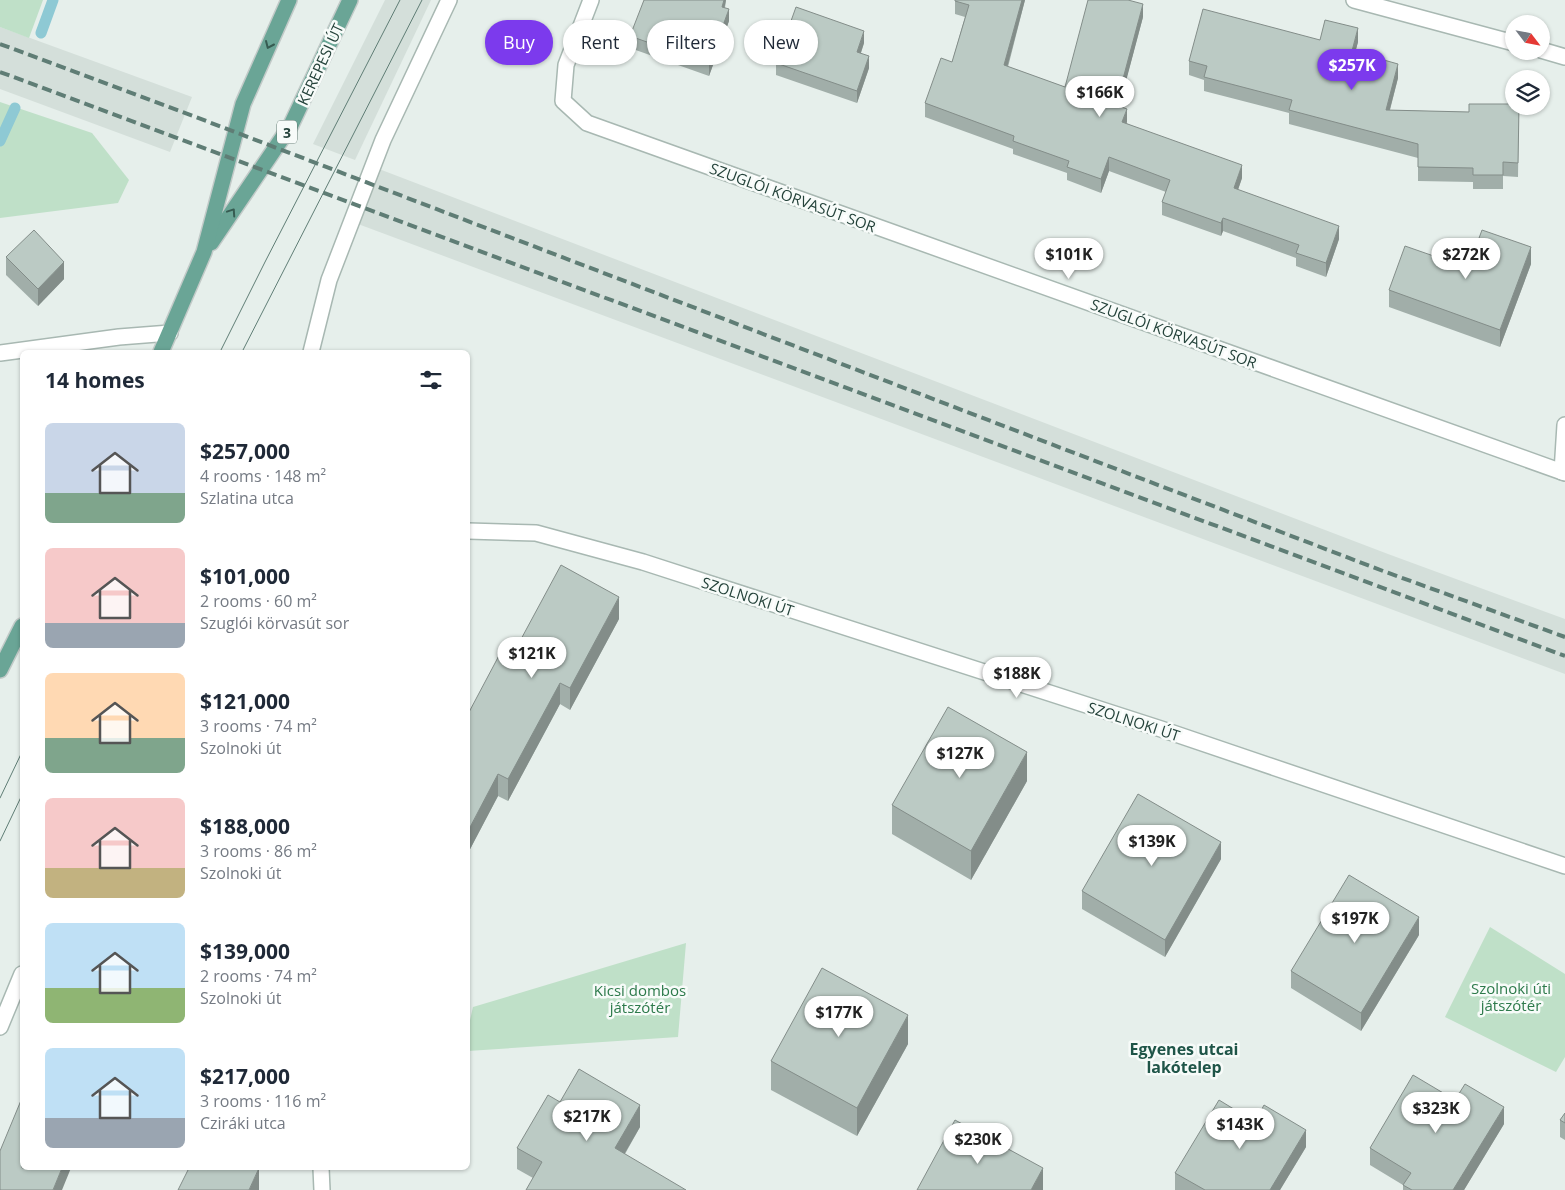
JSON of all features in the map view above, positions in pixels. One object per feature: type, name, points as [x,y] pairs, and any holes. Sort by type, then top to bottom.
[{"type":"main road","name":"KEREPESI ÚT","points":[[161,350],[204,252],[243,104],[289,0]]},
{"type":"main road","name":"KEREPESI ÚT","points":[[204,252],[292,125],[350,0]]},
{"type":"main road","points":[[0,670],[20,630]]},
{"type":"street","points":[[312,350],[329,280],[383,140],[449,0]]},
{"type":"street","name":"SZUGLÓI KÖRVASÚT SOR","points":[[591,0],[566,65],[563,101],[587,123],[1564,473]]},
{"type":"street","points":[[1354,0],[1505,41]]},
{"type":"street","points":[[1550,53],[1565,57]]},
{"type":"street","points":[[22,350],[118,337],[170,333]]},
{"type":"street","points":[[0,353],[20,350]]},
{"type":"street","points":[[1564,473],[1565,425]]},
{"type":"street","name":"SZOLNOKI ÚT","points":[[470,531],[536,533],[643,562],[1161,730],[1565,866]]},
{"type":"street","points":[[0,1027],[20,979]]},
{"type":"street","points":[[321,1170],[322,1190]]},
{"type":"shaded area","points":[[385,0],[431,0],[355,160],[313,144]]},
{"type":"shaded area","points":[[0,27],[192,97],[170,152],[0,89]]},
{"type":"shaded area","points":[[379,169],[1388,554],[1565,619],[1565,674],[358,224]]},
{"type":"green space","points":[[0,0],[43,0],[29,38],[0,27]]},
{"type":"green space","points":[[0,102],[92,133],[129,180],[118,203],[0,218]]},
{"type":"green space","name":"Szolnoki úti játszótér","points":[[1490,927],[1565,974],[1565,1057],[1556,1072],[1445,1017]]},
{"type":"green space","name":"Kicsi dombos játszótér","points":[[686,943],[678,1037],[470,1051],[470,1020],[473,1007]]},
{"type":"building","points":[[644,0],[724,0],[722,7],[729,9],[725,20],[647,20],[647,42],[637,38],[636,20]]},
{"type":"building","points":[[955,0],[1022,0],[1004,65],[1065,87],[1088,0],[1128,0],[1143,4],[1116,105],[1127,109],[1122,122],[1242,165],[1234,188],[1339,226],[1326,263],[1296,253],[1299,245],[1223,218],[1221,223],[1162,202],[1170,180],[1109,157],[1101,179],[1067,167],[1069,161],[1013,141],[1014,136],[925,103],[941,58],[952,62],[969,5]]},
{"type":"building","points":[[796,7],[864,31],[857,52],[869,56],[857,91],[782,65],[818,65],[818,20],[791,20]]},
{"type":"building","points":[[1203,9],[1320,40],[1325,20],[1358,28],[1352,51],[1398,64],[1386,110],[1469,112],[1469,104],[1505,104],[1505,115],[1519,115],[1518,163],[1503,162],[1503,175],[1473,175],[1473,168],[1418,167],[1418,144],[1289,110],[1292,100],[1204,77],[1207,66],[1189,61]]},
{"type":"building","points":[[34,230],[64,262],[38,289],[6,257]]},
{"type":"building","points":[[1482,230],[1531,247],[1500,330],[1389,290],[1405,246],[1468,268]]},
{"type":"building","points":[[561,565],[619,597],[570,688],[560,683],[508,779],[498,774],[470,827],[470,710],[503,648],[513,654]]},
{"type":"building","points":[[948,707],[1027,752],[971,851],[892,805]]},
{"type":"building","points":[[1138,794],[1221,842],[1165,940],[1082,891]]},
{"type":"building","points":[[1349,875],[1419,917],[1361,1013],[1291,971]]},
{"type":"building","points":[[822,968],[908,1015],[857,1108],[771,1061]]},
{"type":"building","points":[[579,1069],[640,1105],[615,1148],[686,1190],[526,1190],[542,1162],[517,1148],[548,1095],[560,1102]]},
{"type":"building","points":[[1413,1075],[1455,1100],[1465,1084],[1504,1107],[1453,1190],[1412,1190],[1403,1185],[1411,1173],[1370,1148]]},
{"type":"building","points":[[1219,1100],[1255,1122],[1264,1105],[1306,1130],[1270,1190],[1205,1190],[1175,1173]]},
{"type":"building","points":[[20,1103],[20,1170],[61,1170],[53,1190],[0,1190],[0,1151]]},
{"type":"building","points":[[1565,1113],[1565,1123],[1560,1120]]},
{"type":"building","points":[[955,1120],[1043,1168],[1031,1190],[917,1190]]},
{"type":"building","points":[[188,1170],[258,1170],[249,1190],[178,1190]]},
{"type":"waterway","points":[[41,33],[53,0]]},
{"type":"waterway","points":[[0,141],[15,108]]},
{"type":"tram line","points":[[221,350],[400,0]]},
{"type":"tram line","points":[[243,350],[422,0]]},
{"type":"tram line","points":[[0,798],[20,756]]},
{"type":"tram line","points":[[0,841],[20,799]]},
{"type":"railway","points":[[0,44],[1383,571],[1565,637]]},
{"type":"railway","points":[[0,72],[1565,656]]},
{"type":"district","name":"Egyenes utcai lakótelep","points":[[1184,1058]]}]
